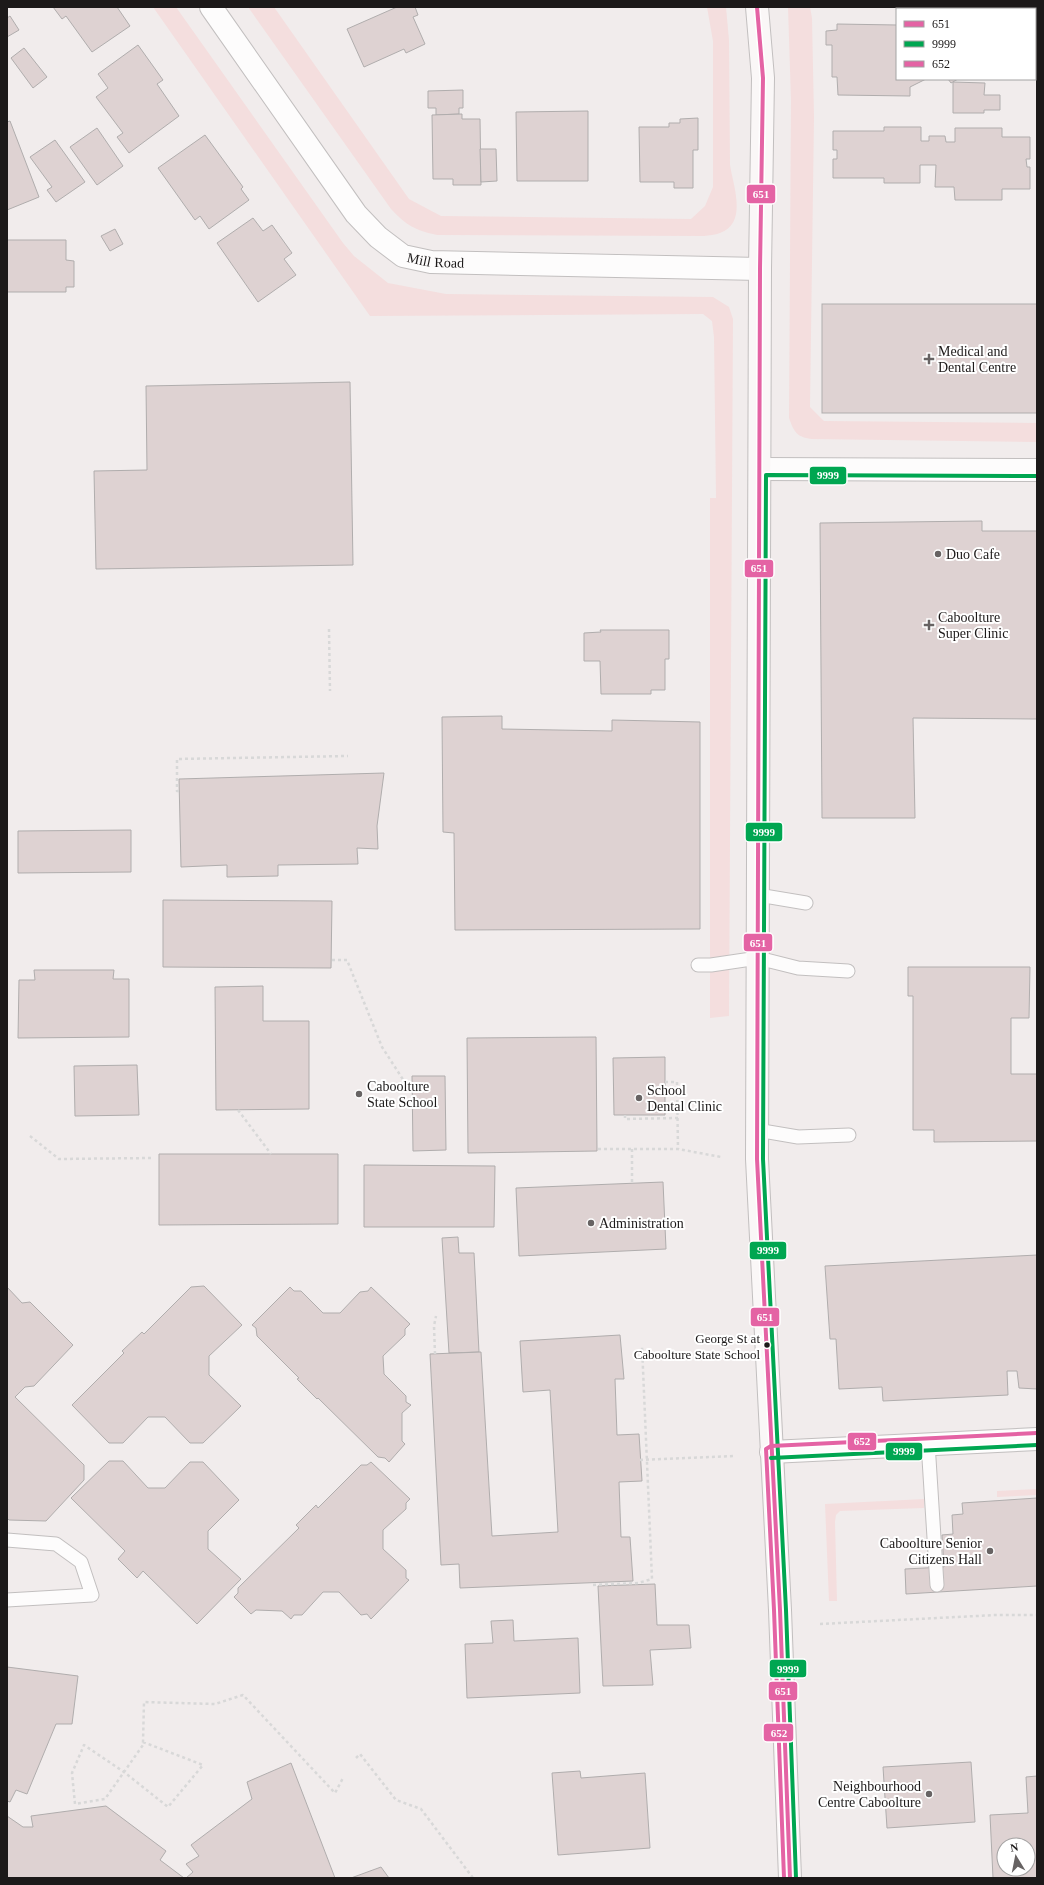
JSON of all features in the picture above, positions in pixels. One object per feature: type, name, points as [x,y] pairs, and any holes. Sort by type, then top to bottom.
[{"type":"street","name":"Mill Road","points":[[210,7],[356,214],[378,237],[404,256],[431,262],[760,269]]},
{"type":"street","points":[[757,7],[763,78],[760,269],[757,1130],[790,1878]]},
{"type":"street","points":[[760,469],[1037,470]]},
{"type":"street","points":[[771,1452],[928,1443],[1037,1439]]},
{"type":"lane","points":[[758,895],[806,902]]},
{"type":"lane","points":[[698,965],[711,965],[758,958],[798,968],[848,971]]},
{"type":"lane","points":[[757,1130],[798,1136],[849,1135]]},
{"type":"lane","points":[[928,1443],[937,1585]]},
{"type":"lane","points":[[7,1540],[56,1544],[81,1562],[92,1596],[7,1600]]},
{"type":"path","points":[[329,629],[330,691]]},
{"type":"path","points":[[179,791],[177,791],[177,759],[348,756]]},
{"type":"path","points":[[332,960],[347,960],[382,1048],[404,1080],[404,1088]]},
{"type":"path","points":[[665,1082],[677,1082],[678,1149]]},
{"type":"path","points":[[238,1110],[271,1154]]},
{"type":"path","points":[[625,1115],[625,1119],[678,1118]]},
{"type":"path","points":[[30,1136],[59,1159],[151,1158]]},
{"type":"path","points":[[598,1149],[678,1149],[721,1157]]},
{"type":"path","points":[[632,1149],[632,1183]]},
{"type":"path","points":[[435,1354],[434,1326],[436,1316]]},
{"type":"path","points":[[593,1585],[638,1583],[652,1579],[642,1346]]},
{"type":"path","points":[[640,1460],[735,1456]]},
{"type":"path","points":[[820,1624],[996,1615],[1037,1615]]},
{"type":"path","points":[[143,1742],[203,1765],[168,1807],[124,1772],[84,1745],[72,1773],[75,1804],[105,1799],[124,1772],[143,1745],[143,1742],[144,1702],[215,1704],[243,1696],[335,1793],[343,1778]]},
{"type":"path","points":[[356,1758],[360,1754],[396,1800],[420,1809],[473,1878]]},
{"type":"shaded area","points":[[153,7],[176,7],[343,243],[354,256],[388,283],[446,294],[713,297],[729,307],[733,319],[729,1016],[710,1018],[710,498],[716,498],[714,337],[712,321],[703,314],[370,316]]},
{"type":"shaded area","points":[[248,7],[274,7],[409,199],[441,216],[691,219],[705,206],[713,187],[713,41],[707,7],[726,7],[729,40],[730,165],[737,203],[734,221],[729,228],[720,233],[704,236],[437,235],[417,229],[402,220],[391,209]]},
{"type":"shaded area","points":[[788,7],[810,7],[812,18],[814,117],[810,407],[824,421],[1037,423],[1037,442],[811,439],[802,437],[794,430],[789,418],[791,101]]},
{"type":"shaded area","points":[[1037,1489],[1037,1495],[997,1497],[997,1491]]},
{"type":"shaded area","points":[[924,1499],[924,1508],[840,1511],[836,1515],[837,1601],[829,1601],[825,1504]]},
{"type":"building","points":[[53,7],[117,7],[130,26],[92,52],[66,16],[62,19]]},
{"type":"building","points":[[397,7],[415,7],[418,15],[413,17],[425,44],[406,53],[404,49],[364,67],[347,29]]},
{"type":"building","points":[[10,16],[19,30],[7,37],[7,18]]},
{"type":"building","points":[[837,24],[896,25],[896,80],[924,80],[910,87],[910,96],[838,95],[837,77],[832,77],[832,45],[826,45],[826,31],[837,30]]},
{"type":"building","points":[[138,45],[163,80],[157,84],[179,116],[129,153],[117,137],[123,133],[96,97],[108,88],[98,74]]},
{"type":"building","points":[[24,48],[47,77],[33,88],[11,58]]},
{"type":"building","points":[[949,80],[956,80],[951,83]]},
{"type":"building","points":[[953,82],[985,83],[984,95],[1000,95],[1000,110],[984,110],[984,113],[953,113]]},
{"type":"building","points":[[463,90],[463,108],[459,108],[459,114],[436,115],[436,108],[428,108],[428,91]]},
{"type":"building","points":[[588,111],[588,181],[517,181],[516,112]]},
{"type":"building","points":[[462,114],[462,119],[480,119],[481,185],[453,185],[453,179],[433,179],[432,115]]},
{"type":"building","points":[[698,118],[698,150],[693,150],[693,188],[674,188],[674,182],[640,182],[639,127],[669,127],[669,123],[680,123],[680,119]]},
{"type":"building","points":[[10,121],[39,197],[7,210],[7,122]]},
{"type":"building","points":[[884,127],[921,127],[921,141],[929,141],[929,136],[945,136],[946,142],[955,142],[955,128],[1002,128],[1002,137],[1030,137],[1030,159],[1026,159],[1027,167],[1030,167],[1030,189],[1002,189],[1002,200],[955,200],[954,187],[935,187],[936,165],[920,165],[920,183],[884,183],[884,178],[833,178],[833,159],[837,159],[837,150],[833,150],[833,131],[884,131]]},
{"type":"building","points":[[97,128],[123,166],[97,185],[70,147]]},
{"type":"building","points":[[205,135],[243,187],[241,189],[249,200],[209,229],[200,216],[195,220],[158,168]]},
{"type":"building","points":[[55,140],[85,182],[56,202],[47,190],[52,187],[30,157]]},
{"type":"building","points":[[480,149],[496,149],[497,181],[481,182]]},
{"type":"building","points":[[253,218],[263,231],[272,225],[292,253],[284,259],[296,275],[258,302],[217,243]]},
{"type":"building","points":[[115,229],[123,244],[110,251],[101,236]]},
{"type":"building","points":[[7,240],[66,240],[66,260],[74,261],[74,287],[66,287],[66,292],[7,292]]},
{"type":"building","name":"Medical and Dental Centre","points":[[822,304],[1037,304],[1037,413],[822,413]]},
{"type":"building","points":[[350,382],[353,565],[96,569],[94,471],[147,470],[146,386]]},
{"type":"building","name":"Caboolture Super Clinic","points":[[982,521],[982,531],[1037,531],[1037,719],[913,718],[915,818],[822,818],[820,523]]},
{"type":"building","points":[[600,630],[669,630],[669,659],[665,659],[665,690],[651,690],[651,694],[601,694],[600,661],[584,661],[584,633],[601,632]]},
{"type":"building","points":[[502,716],[502,729],[612,731],[612,720],[700,722],[700,929],[455,930],[454,833],[443,832],[442,717]]},
{"type":"building","points":[[384,773],[377,826],[378,849],[357,848],[358,864],[278,865],[278,876],[227,877],[227,865],[181,867],[179,779]]},
{"type":"building","points":[[131,830],[131,872],[18,873],[18,831]]},
{"type":"building","points":[[163,900],[332,901],[331,968],[163,967]]},
{"type":"building","points":[[908,967],[1030,967],[1029,1018],[1011,1018],[1011,1074],[1037,1074],[1037,1141],[934,1142],[934,1130],[913,1130],[913,996],[908,996]]},
{"type":"building","points":[[34,970],[114,970],[113,979],[129,979],[129,1037],[18,1038],[19,980],[35,980]]},
{"type":"building","points":[[263,986],[263,1021],[309,1021],[309,1109],[216,1110],[215,987]]},
{"type":"building","points":[[596,1037],[597,1151],[468,1153],[467,1038]]},
{"type":"building","name":"School Dental Clinic","points":[[665,1057],[665,1115],[614,1115],[613,1058]]},
{"type":"building","points":[[137,1065],[139,1115],[75,1116],[74,1066]]},
{"type":"building","points":[[412,1076],[445,1076],[446,1150],[413,1151]]},
{"type":"building","points":[[159,1154],[338,1154],[338,1224],[159,1225]]},
{"type":"building","points":[[364,1165],[495,1166],[494,1227],[364,1227]]},
{"type":"building","name":"Administration","points":[[663,1182],[666,1249],[519,1256],[516,1188]]},
{"type":"building","points":[[458,1237],[459,1253],[474,1253],[479,1352],[449,1353],[442,1238]]},
{"type":"building","points":[[1037,1255],[1037,1389],[1019,1388],[1017,1371],[1007,1371],[1008,1395],[883,1401],[882,1387],[839,1389],[836,1339],[830,1339],[825,1266]]},
{"type":"building","points":[[204,1286],[242,1325],[209,1356],[209,1375],[241,1406],[203,1443],[190,1443],[165,1417],[148,1417],[123,1443],[109,1443],[72,1405],[124,1353],[122,1351],[142,1332],[144,1334],[191,1287]]},
{"type":"building","points":[[7,1287],[22,1303],[30,1302],[73,1345],[34,1386],[25,1387],[15,1397],[84,1465],[84,1480],[46,1521],[9,1520],[7,1518]]},
{"type":"building","points":[[290,1287],[294,1291],[301,1291],[323,1313],[340,1313],[360,1292],[368,1291],[371,1287],[410,1324],[405,1329],[405,1335],[383,1356],[384,1374],[406,1396],[406,1402],[411,1405],[402,1413],[402,1441],[405,1444],[389,1462],[385,1458],[378,1457],[318,1398],[317,1399],[297,1379],[299,1378],[257,1336],[256,1328],[252,1325]]},
{"type":"building","points":[[620,1335],[624,1379],[615,1379],[617,1435],[639,1434],[642,1481],[619,1482],[621,1537],[630,1537],[633,1581],[460,1588],[459,1564],[441,1565],[430,1354],[481,1352],[492,1536],[558,1532],[550,1390],[523,1392],[520,1341]]},
{"type":"building","points":[[109,1461],[123,1461],[148,1488],[165,1488],[190,1462],[203,1462],[239,1500],[208,1531],[208,1549],[241,1579],[197,1624],[143,1571],[137,1578],[118,1559],[125,1551],[71,1498]]},
{"type":"building","points":[[371,1462],[410,1499],[406,1503],[406,1509],[383,1530],[383,1549],[406,1570],[406,1578],[409,1580],[371,1619],[367,1614],[361,1615],[339,1592],[323,1592],[302,1615],[294,1615],[291,1619],[282,1611],[256,1610],[251,1614],[234,1597],[238,1593],[238,1588],[299,1528],[296,1525],[316,1505],[318,1508],[361,1465],[367,1465]]},
{"type":"building","name":"Caboolture Senior Citizens Hall","points":[[1037,1498],[1037,1586],[906,1594],[905,1569],[944,1567],[942,1535],[953,1534],[952,1515],[963,1514],[962,1503]]},
{"type":"building","points":[[655,1584],[657,1625],[689,1625],[691,1648],[650,1650],[653,1685],[603,1686],[598,1586]]},
{"type":"building","points":[[513,1620],[514,1641],[578,1638],[580,1693],[467,1698],[465,1644],[493,1643],[491,1621]]},
{"type":"building","points":[[7,1667],[78,1676],[72,1724],[56,1724],[27,1794],[16,1790],[10,1802],[7,1801]]},
{"type":"building","name":"Neighbourhood Centre Caboolture","points":[[971,1762],[975,1822],[887,1828],[883,1767]]},
{"type":"building","points":[[291,1763],[335,1878],[186,1878],[193,1872],[186,1864],[199,1856],[191,1845],[252,1799],[247,1782]]},
{"type":"building","points":[[580,1771],[581,1778],[645,1773],[650,1848],[558,1855],[552,1773]]},
{"type":"building","points":[[1037,1776],[1037,1878],[993,1878],[990,1815],[1028,1813],[1026,1777]]},
{"type":"building","points":[[106,1806],[166,1851],[160,1860],[184,1878],[7,1878],[7,1816],[23,1827],[33,1827],[31,1816]]},
{"type":"building","points":[[381,1867],[389,1878],[351,1878]]},
{"type":"transit line","name":"651","points":[[757,7],[763,78],[760,269],[757,1159],[780,1610],[790,1878]]},
{"type":"transit line","name":"9999","points":[[796,1878],[786,1610],[763,1159],[766,475],[1037,476]]},
{"type":"transit line","name":"652","points":[[784,1878],[774,1610],[766,1449],[771,1446],[1037,1433]]},
{"type":"transit line","name":"9999","points":[[771,1458],[1037,1445]]},
{"type":"place","name":"Medical and Dental Centre","points":[[929,359]]},
{"type":"place","name":"Duo Cafe","points":[[938,554]]},
{"type":"place","name":"Caboolture Super Clinic","points":[[929,625]]},
{"type":"place","name":"Caboolture State School","points":[[359,1094]]},
{"type":"place","name":"School Dental Clinic","points":[[639,1098]]},
{"type":"place","name":"Administration","points":[[591,1223]]},
{"type":"place","name":"George St at Caboolture State School","points":[[767,1345]]},
{"type":"place","name":"Caboolture Senior Citizens Hall","points":[[990,1551]]},
{"type":"place","name":"Neighbourhood Centre Caboolture","points":[[929,1794]]}]
